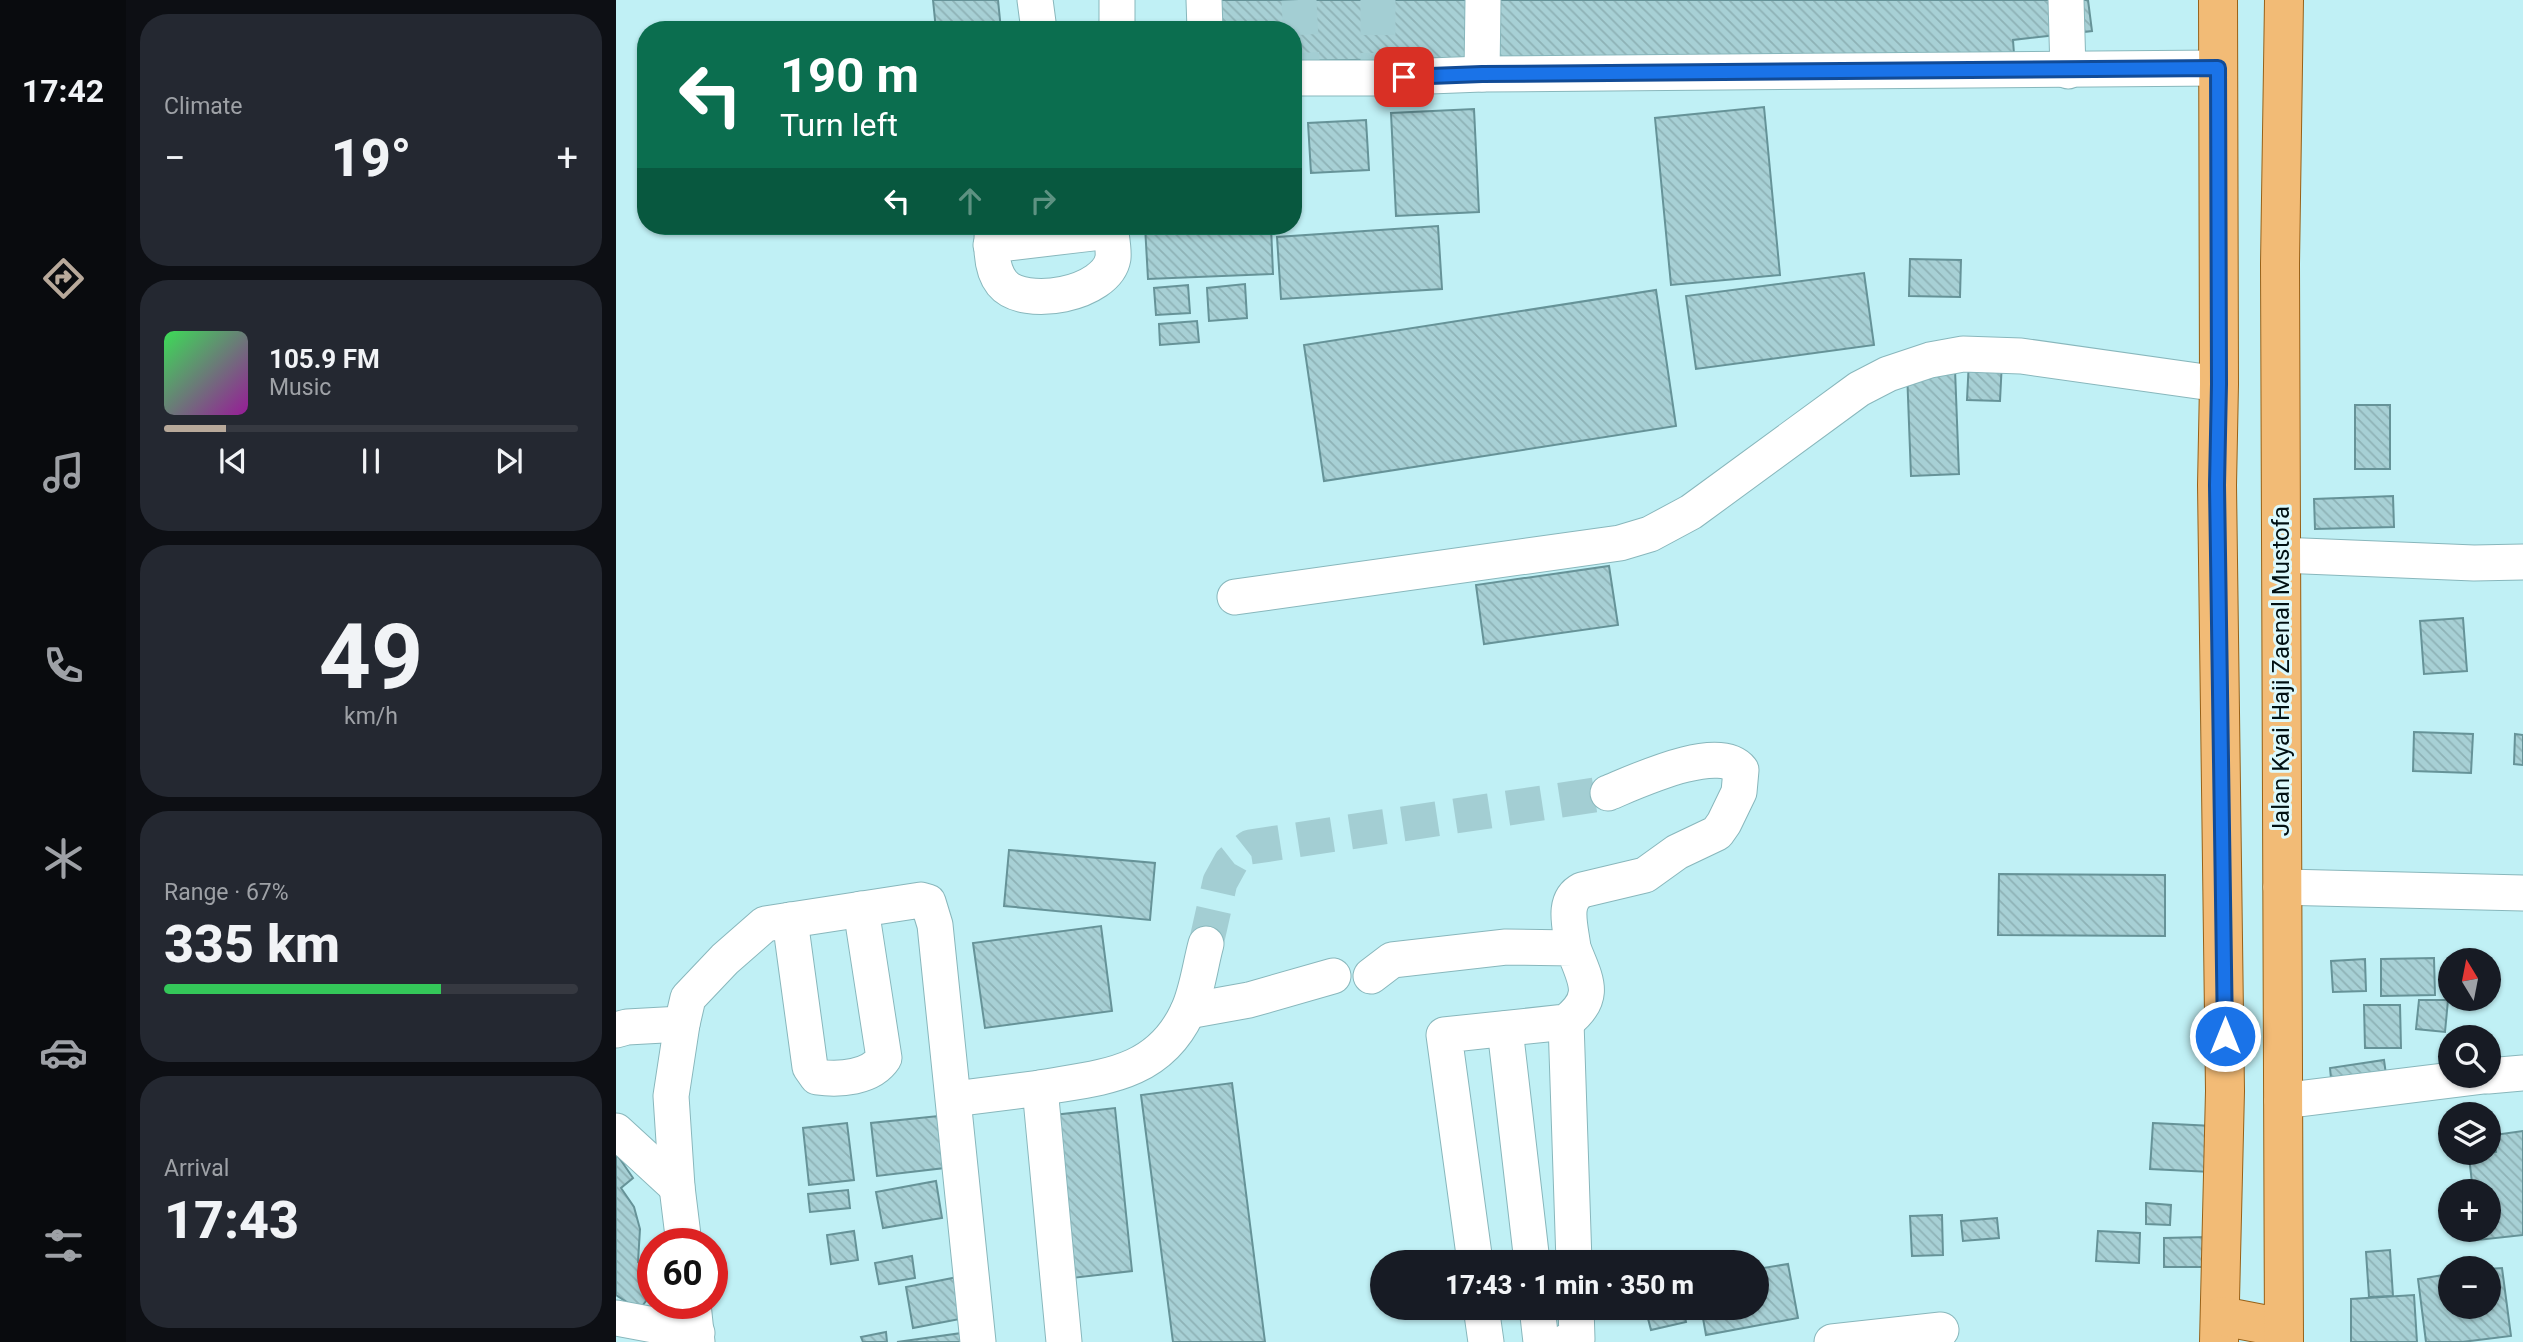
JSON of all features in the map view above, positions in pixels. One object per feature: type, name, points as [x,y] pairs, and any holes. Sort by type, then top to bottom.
[{"type":"main road","points":[[2218,0],[2217,485],[2225,1091],[2220,1329],[2283,1335]]},
{"type":"main road","name":"Jalan Kyai Haji Zaenal Mustofa","points":[[2283,1335],[2280,264],[2284,0]]},
{"type":"main road","points":[[2219,261],[2280,264]]},
{"type":"main road","points":[[2220,614],[2281,616]]},
{"type":"street","points":[[1035,0],[1038,21]]},
{"type":"street","points":[[1117,0],[1117,21]]},
{"type":"street","points":[[1204,0],[1205,21]]},
{"type":"street","points":[[1482,74],[1483,0]]},
{"type":"street","points":[[2066,0],[2068,71]]},
{"type":"street","points":[[1302,72],[1378,69],[1482,74],[2218,68]]},
{"type":"street","points":[[992,235],[996,273],[1002,283],[1024,295],[1056,296],[1075,292],[1107,271],[1113,258],[1111,235]]},
{"type":"street","points":[[1235,597],[1620,542],[1650,534],[1691,512],[1859,389],[1888,374],[1930,360],[1964,354],[2021,356],[2219,384]]},
{"type":"street","points":[[2281,555],[2523,562]]},
{"type":"street","points":[[1473,1250],[1444,1035],[1566,1022],[1581,1010],[1587,984],[1573,948],[1569,903],[1575,894],[1645,875],[1677,852],[1717,833],[1739,792],[1741,770],[1736,763],[1724,760],[1673,766],[1608,793]]},
{"type":"street","points":[[2281,887],[2523,893]]},
{"type":"street","points":[[682,1228],[671,1096],[688,998],[725,959],[765,924],[921,900],[928,902],[932,909],[938,947],[978,1342]]},
{"type":"street","points":[[790,920],[810,1067],[817,1077],[831,1079],[863,1074],[877,1068],[884,1058],[860,909]]},
{"type":"street","points":[[954,1099],[1040,1088],[1131,1069],[1156,1054],[1176,1031],[1188,1011],[1206,944]]},
{"type":"street","points":[[1371,976],[1392,960],[1506,947],[1573,948]]},
{"type":"street","points":[[1188,1011],[1250,1000],[1333,976]]},
{"type":"street","points":[[620,1022],[682,1024]]},
{"type":"street","points":[[1566,1022],[1574,1250]]},
{"type":"street","points":[[1505,1029],[1531,1250]]},
{"type":"street","points":[[2501,1075],[2523,1073]]},
{"type":"street","points":[[2283,1101],[2438,1082]]},
{"type":"street","points":[[1040,1088],[1064,1342]]},
{"type":"street","points":[[616,1131],[677,1187]]},
{"type":"street","points":[[616,1318],[696,1326]]},
{"type":"street","points":[[1483,1320],[1486,1342]]},
{"type":"street","points":[[1538,1320],[1541,1342]]},
{"type":"street","points":[[1832,1342],[1941,1331]]},
{"type":"building","points":[[933,0],[998,0],[1000,21],[935,21]]},
{"type":"building","points":[[1212,0],[1472,0],[1472,58],[1302,61],[1302,21],[1213,21]]},
{"type":"building","points":[[1488,0],[2088,0],[2092,31],[2013,40],[2014,54],[1486,67]]},
{"type":"building","points":[[1764,107],[1780,275],[1671,285],[1655,118]]},
{"type":"building","points":[[1474,109],[1479,212],[1396,216],[1391,113]]},
{"type":"building","points":[[1366,120],[1369,170],[1311,173],[1308,123]]},
{"type":"building","points":[[1438,226],[1442,289],[1281,299],[1277,237]]},
{"type":"building","points":[[1146,235],[1271,235],[1273,274],[1148,279]]},
{"type":"building","points":[[1910,259],[1961,260],[1960,297],[1909,296]]},
{"type":"building","points":[[1864,273],[1874,345],[1696,369],[1686,296]]},
{"type":"building","points":[[1245,284],[1247,318],[1209,321],[1207,288]]},
{"type":"building","points":[[1188,285],[1190,313],[1156,315],[1154,288]]},
{"type":"building","points":[[1656,290],[1676,426],[1324,481],[1304,345]]},
{"type":"building","points":[[1197,321],[1199,342],[1160,345],[1159,324]]},
{"type":"building","points":[[1969,360],[2002,361],[2000,401],[1967,400]]},
{"type":"building","points":[[1955,369],[1959,474],[1911,476],[1907,371]]},
{"type":"building","points":[[2355,405],[2390,405],[2390,469],[2355,469]]},
{"type":"building","points":[[2393,496],[2394,527],[2315,529],[2314,499]]},
{"type":"building","points":[[1609,566],[1618,625],[1484,644],[1476,585]]},
{"type":"building","points":[[2463,618],[2467,671],[2424,674],[2420,621]]},
{"type":"building","points":[[2414,732],[2473,734],[2471,773],[2413,771]]},
{"type":"building","points":[[2515,734],[2523,735],[2523,765],[2514,764]]},
{"type":"building","points":[[1009,850],[1155,863],[1150,920],[1004,906]]},
{"type":"building","points":[[1999,874],[2165,875],[2165,936],[1998,935]]},
{"type":"building","points":[[1101,926],[1112,1011],[985,1028],[973,943]]},
{"type":"building","points":[[2434,958],[2435,995],[2381,996],[2381,959]]},
{"type":"building","points":[[2365,959],[2366,991],[2333,992],[2331,961]]},
{"type":"building","points":[[2419,1000],[2438,1000],[2438,1012],[2447,1012],[2446,1025],[2438,1025],[2438,1031],[2416,1029]]},
{"type":"building","points":[[2364,1005],[2400,1005],[2401,1048],[2365,1048]]},
{"type":"building","points":[[2384,1060],[2387,1082],[2332,1089],[2330,1068]]},
{"type":"building","points":[[1232,1083],[1265,1342],[1173,1342],[1141,1095]]},
{"type":"building","points":[[1115,1108],[1132,1271],[1072,1278],[1054,1115]]},
{"type":"building","points":[[948,1115],[953,1167],[877,1176],[871,1123]]},
{"type":"building","points":[[847,1123],[854,1180],[809,1185],[803,1128]]},
{"type":"building","points":[[2153,1123],[2213,1126],[2211,1172],[2150,1169]]},
{"type":"building","points":[[2523,1131],[2523,1235],[2501,1237],[2501,1179],[2472,1179],[2470,1165],[2501,1165],[2501,1134]]},
{"type":"building","points":[[616,1153],[633,1178],[621,1188],[634,1207],[640,1228],[637,1228],[637,1309],[616,1295]]},
{"type":"building","points":[[936,1181],[942,1218],[883,1228],[876,1192]]},
{"type":"building","points":[[848,1190],[850,1208],[810,1212],[808,1194]]},
{"type":"building","points":[[2146,1203],[2171,1205],[2170,1225],[2146,1224]]},
{"type":"building","points":[[1942,1215],[1943,1255],[1912,1256],[1910,1216]]},
{"type":"building","points":[[1997,1218],[1999,1238],[1963,1241],[1961,1221]]},
{"type":"building","points":[[854,1231],[858,1260],[831,1264],[827,1235]]},
{"type":"building","points":[[2098,1231],[2140,1233],[2139,1263],[2096,1261]]},
{"type":"building","points":[[2208,1237],[2210,1267],[2164,1267],[2164,1238]]},
{"type":"building","points":[[2390,1250],[2393,1296],[2369,1297],[2366,1252]]},
{"type":"building","points":[[912,1256],[915,1278],[879,1284],[875,1263]]},
{"type":"building","points":[[1788,1264],[1798,1318],[1706,1335],[1703,1320],[1769,1320],[1769,1267]]},
{"type":"building","points":[[2501,1268],[2511,1336],[2462,1342],[2426,1342],[2418,1279],[2438,1276],[2438,1319],[2501,1319]]},
{"type":"building","points":[[963,1276],[970,1317],[913,1328],[906,1287]]},
{"type":"building","points":[[2414,1295],[2417,1342],[2351,1342],[2351,1299]]},
{"type":"building","points":[[1648,1320],[1686,1320],[1686,1322],[1651,1330]]},
{"type":"building","points":[[886,1332],[887,1342],[863,1342],[861,1337]]},
{"type":"building","points":[[969,1332],[970,1342],[897,1342]]},
{"type":"tunnel","points":[[1299,0],[1300,21]]},
{"type":"tunnel","points":[[1378,0],[1378,60]]},
{"type":"tunnel","points":[[1206,944],[1220,882],[1231,862],[1250,847],[1608,793]]},
{"type":"route","points":[[1404,77],[1482,74],[2218,68],[2217,485],[2225,1036]]}]
